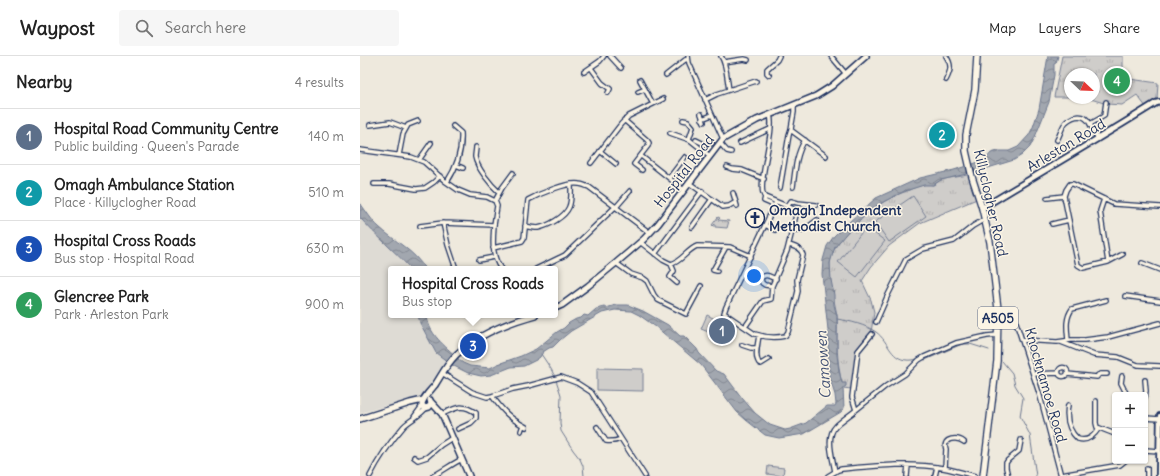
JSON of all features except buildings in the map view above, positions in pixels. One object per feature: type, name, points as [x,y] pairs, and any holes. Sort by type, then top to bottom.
[{"type":"highway","name":"Killyclogher Road","points":[[977,56],[975,90],[966,135],[966,152],[985,219],[992,252],[998,313],[997,361],[983,476]]},
{"type":"main road","name":"Hospital Road","points":[[558,307],[569,300],[616,263],[650,233],[722,141],[757,120],[816,96],[832,86],[866,56]]},
{"type":"main road","points":[[426,404],[430,391],[456,355],[475,341],[499,327],[521,318]]},
{"type":"main road","points":[[360,419],[410,403],[426,404],[438,409],[442,414],[469,476]]},
{"type":"street","points":[[584,72],[591,68],[604,56]]},
{"type":"street","points":[[610,56],[621,68]]},
{"type":"street","points":[[721,56],[724,62],[729,90]]},
{"type":"street","points":[[769,75],[767,73],[767,69],[777,60],[779,56]]},
{"type":"street","points":[[831,56],[846,74]]},
{"type":"street","points":[[946,56],[950,65],[949,75],[946,80]]},
{"type":"street","points":[[666,75],[688,58],[724,146],[727,151],[730,152]]},
{"type":"street","points":[[724,62],[744,59],[748,60]]},
{"type":"street","points":[[591,68],[602,83],[610,89],[608,93]]},
{"type":"street","points":[[640,80],[653,104]]},
{"type":"street","points":[[706,100],[717,94],[756,81]]},
{"type":"street","points":[[638,92],[645,89]]},
{"type":"street","points":[[591,163],[624,120],[629,116],[663,100]]},
{"type":"street","points":[[1090,124],[1104,116],[1106,102]]},
{"type":"street","name":"Arleston Road","points":[[982,208],[1160,102]]},
{"type":"street","points":[[780,188],[794,106]]},
{"type":"street","points":[[701,114],[703,120],[712,115]]},
{"type":"street","points":[[770,115],[770,129],[762,192],[765,198],[764,201],[771,204]]},
{"type":"street","points":[[1057,140],[1065,123],[1078,116],[1083,116],[1088,119],[1098,139]]},
{"type":"street","points":[[624,120],[649,143],[634,164],[642,170]]},
{"type":"street","points":[[683,120],[688,122],[693,127],[689,139]]},
{"type":"street","points":[[399,155],[403,134],[406,128],[418,121]]},
{"type":"street","points":[[370,125],[390,122],[406,128]]},
{"type":"street","points":[[447,182],[456,165],[460,153],[461,135],[459,130],[453,126]]},
{"type":"street","points":[[740,143],[770,129]]},
{"type":"street","points":[[791,129],[792,132],[826,156]]},
{"type":"street","points":[[670,133],[689,139],[710,156]]},
{"type":"street","points":[[696,140],[706,145],[712,143]]},
{"type":"street","points":[[792,187],[798,155],[805,140]]},
{"type":"street","points":[[418,160],[431,143]]},
{"type":"street","points":[[700,149],[703,144]]},
{"type":"street","points":[[476,147],[475,156],[477,162],[483,173],[500,192]]},
{"type":"street","points":[[360,150],[411,157],[424,162],[447,182],[462,192],[470,195],[487,197],[495,201],[497,206],[493,248],[494,257],[499,266]]},
{"type":"street","points":[[600,151],[616,164]]},
{"type":"street","points":[[641,156],[684,190]]},
{"type":"street","points":[[669,178],[685,157]]},
{"type":"street","points":[[456,165],[463,168]]},
{"type":"street","points":[[727,167],[742,170],[764,179]]},
{"type":"street","points":[[495,201],[512,173]]},
{"type":"street","points":[[374,184],[389,184],[420,189],[425,188],[440,176]]},
{"type":"street","points":[[689,183],[723,207],[736,204],[733,193]]},
{"type":"street","points":[[525,226],[537,228],[556,221],[569,207],[571,198],[571,184]]},
{"type":"street","points":[[493,248],[522,241],[524,238],[528,200],[571,184],[579,184],[588,187],[650,233]]},
{"type":"street","points":[[1123,254],[1108,262],[1083,268],[1078,265],[1064,196],[1068,186],[1070,184],[1074,184],[1114,204],[1160,207]]},
{"type":"street","points":[[542,266],[565,255],[616,207],[630,191]]},
{"type":"street","points":[[655,254],[702,192]]},
{"type":"street","points":[[1047,198],[1064,196]]},
{"type":"street","points":[[745,327],[763,301],[771,299],[772,286],[789,245],[796,212],[794,209],[765,198]]},
{"type":"street","points":[[692,227],[712,199]]},
{"type":"street","points":[[1104,199],[1100,211],[1108,262]]},
{"type":"street","points":[[787,207],[791,201],[798,203],[814,203]]},
{"type":"street","points":[[776,202],[724,313],[759,335],[780,337],[785,336],[788,332],[798,291],[798,280],[803,255],[799,249],[789,245]]},
{"type":"street","points":[[876,322],[906,259],[923,249],[954,241],[973,226],[985,219]]},
{"type":"street","points":[[793,230],[804,230],[817,220]]},
{"type":"street","points":[[1052,224],[1069,220]]},
{"type":"street","points":[[420,226],[443,223],[494,225]]},
{"type":"street","points":[[443,223],[455,266]]},
{"type":"street","points":[[765,225],[775,230]]},
{"type":"street","points":[[640,242],[670,264],[674,271],[670,277],[677,283]]},
{"type":"street","points":[[670,264],[677,262],[697,246],[730,247],[751,256]]},
{"type":"street","points":[[717,271],[713,270],[726,247]]},
{"type":"street","points":[[479,260],[494,257]]},
{"type":"street","points":[[616,263],[631,274],[647,281],[658,300],[686,314],[701,286]]},
{"type":"street","points":[[1142,263],[1160,270]]},
{"type":"street","points":[[772,286],[765,285],[761,278],[766,275],[776,279]]},
{"type":"street","points":[[1125,296],[1160,301]]},
{"type":"street","points":[[1068,340],[1066,320],[1072,309],[1106,300]]},
{"type":"street","name":"Knocknamoe Road","points":[[998,313],[1008,313],[1014,316],[1033,374],[1061,475]]},
{"type":"street","points":[[1022,340],[1085,340],[1108,337],[1160,323]]},
{"type":"street","points":[[855,408],[852,397],[858,351],[872,334]]},
{"type":"street","points":[[759,335],[757,360],[759,364],[761,364],[769,359]]},
{"type":"street","points":[[835,472],[831,434],[835,426],[855,408],[905,374],[924,357],[956,343],[998,335]]},
{"type":"street","points":[[1061,341],[1094,355],[1118,357],[1138,365],[1160,366]]},
{"type":"street","points":[[742,345],[757,348]]},
{"type":"street","points":[[1058,373],[1060,368],[1062,368],[1066,369],[1067,374]]},
{"type":"street","points":[[442,373],[460,386],[487,397],[561,377],[577,383],[591,392],[645,476]]},
{"type":"street","points":[[1033,374],[1058,373],[1061,377],[1065,377],[1067,374],[1097,377],[1101,374],[1107,374]]},
{"type":"street","points":[[1122,376],[1121,383],[1126,392]]},
{"type":"street","points":[[1145,380],[1146,392]]},
{"type":"street","points":[[492,396],[506,414],[525,426],[521,431]]},
{"type":"street","points":[[1096,401],[1097,427],[1112,433]]},
{"type":"street","points":[[370,476],[395,437],[405,425],[419,415],[426,404]]},
{"type":"street","points":[[1068,405],[1067,420],[1078,439],[1084,440],[1090,438],[1095,435],[1099,428]]},
{"type":"street","points":[[442,414],[458,406],[476,413],[476,418],[471,423],[458,429]]},
{"type":"street","points":[[1159,476],[1158,451],[1160,416]]},
{"type":"street","points":[[1148,418],[1160,420]]},
{"type":"street","points":[[597,427],[606,441],[610,442],[621,439]]},
{"type":"street","points":[[414,457],[418,460],[425,459],[441,445],[452,438]]},
{"type":"street","points":[[945,468],[946,442],[956,438],[964,442]]},
{"type":"street","points":[[1008,476],[1006,463],[1018,451],[1021,440]]},
{"type":"street","points":[[1148,450],[1158,451]]},
{"type":"street","points":[[433,476],[452,464],[462,460]]},
{"type":"street","points":[[1061,475],[1121,464]]},
{"type":"street","points":[[907,476],[908,465]]},
{"type":"street","points":[[828,476],[842,469],[908,465],[945,468],[975,476]]},
{"type":"street","points":[[935,476],[937,467]]},
{"type":"street","points":[[1147,468],[1147,476]]},
{"type":"shaded area","points":[[360,218],[408,266],[388,266],[388,318],[419,318],[436,353],[446,361],[422,396],[360,413]]},
{"type":"green space","points":[[1062,56],[1123,56],[1123,78],[1158,83],[1157,99],[1146,107],[1137,95],[1122,105],[1107,104],[1100,102],[1100,68],[1064,68],[1064,97],[1054,97]]},
{"type":"green space","points":[[971,174],[979,198],[920,223],[889,246],[871,267],[862,281],[871,300],[874,312],[871,333],[857,351],[851,389],[843,388],[838,358],[837,315],[830,276],[831,258],[835,248],[846,234],[866,215],[892,197],[922,185],[933,185],[941,180]]},
{"type":"green space","points":[[913,196],[926,216],[889,242],[875,222]]},
{"type":"green space","points":[[718,217],[720,218],[718,220],[729,221],[727,228],[715,227],[715,224],[713,226],[712,225]]},
{"type":"green space","points":[[866,227],[885,241],[857,277],[838,262]]},
{"type":"green space","points":[[707,315],[717,320],[711,333],[701,329]]},
{"type":"green space","points":[[597,368],[643,369],[643,391],[597,390]]},
{"type":"green space","points":[[768,466],[784,468],[783,476],[767,474]]},
{"type":"water","points":[[1048,56],[1058,56],[1056,63],[1054,64],[1054,75],[1049,102],[1030,147],[1022,155],[1014,160],[975,172],[941,180],[933,185],[924,185],[905,191],[876,206],[849,230],[835,247],[830,263],[834,305],[837,316],[837,355],[839,371],[842,383],[846,383],[846,386],[843,388],[844,408],[841,412],[804,434],[779,438],[765,435],[737,412],[701,365],[656,327],[631,311],[615,310],[602,313],[571,331],[553,347],[543,352],[536,360],[524,366],[511,367],[491,375],[481,376],[468,373],[452,365],[436,353],[420,323],[419,318],[427,318],[430,328],[434,334],[463,363],[470,366],[490,368],[536,349],[569,323],[581,318],[584,315],[588,316],[596,309],[616,305],[628,305],[643,311],[668,325],[680,336],[684,336],[716,371],[724,374],[755,413],[770,425],[785,430],[790,429],[806,423],[827,406],[835,406],[836,404],[835,395],[829,376],[828,330],[822,274],[823,260],[827,246],[834,236],[876,198],[920,178],[954,170],[985,160],[991,153],[998,151],[1009,151],[1018,147],[1029,135],[1039,109]]},
{"type":"water","points":[[360,203],[376,225],[410,251],[423,266],[408,266],[360,218]]},
{"type":"waterway","points":[[837,319],[868,327],[876,332],[899,358],[905,360],[920,358]]},
{"type":"waterway","points":[[923,359],[925,360],[962,344],[970,344],[989,350]]},
{"type":"waterway","points":[[541,354],[555,377]]},
{"type":"waterway","points":[[1002,361],[1012,373],[1015,385],[1023,398],[1020,416],[1030,435],[1036,476]]},
{"type":"waterway","points":[[556,380],[561,395],[561,431],[580,459],[583,466],[584,476]]},
{"type":"place","name":"Glencree Park","points":[[1117,81]]},
{"type":"place","name":"Omagh Ambulance Station","points":[[942,135]]},
{"type":"place","name":"Omagh Independent Methodist Church","points":[[755,218]]},
{"type":"place","name":"Hospital Road Community Centre","points":[[722,331]]},
{"type":"place","name":"Hospital Cross Roads","points":[[473,346]]},
{"type":"water label","name":"Camowen","points":[[823,365]]}]
